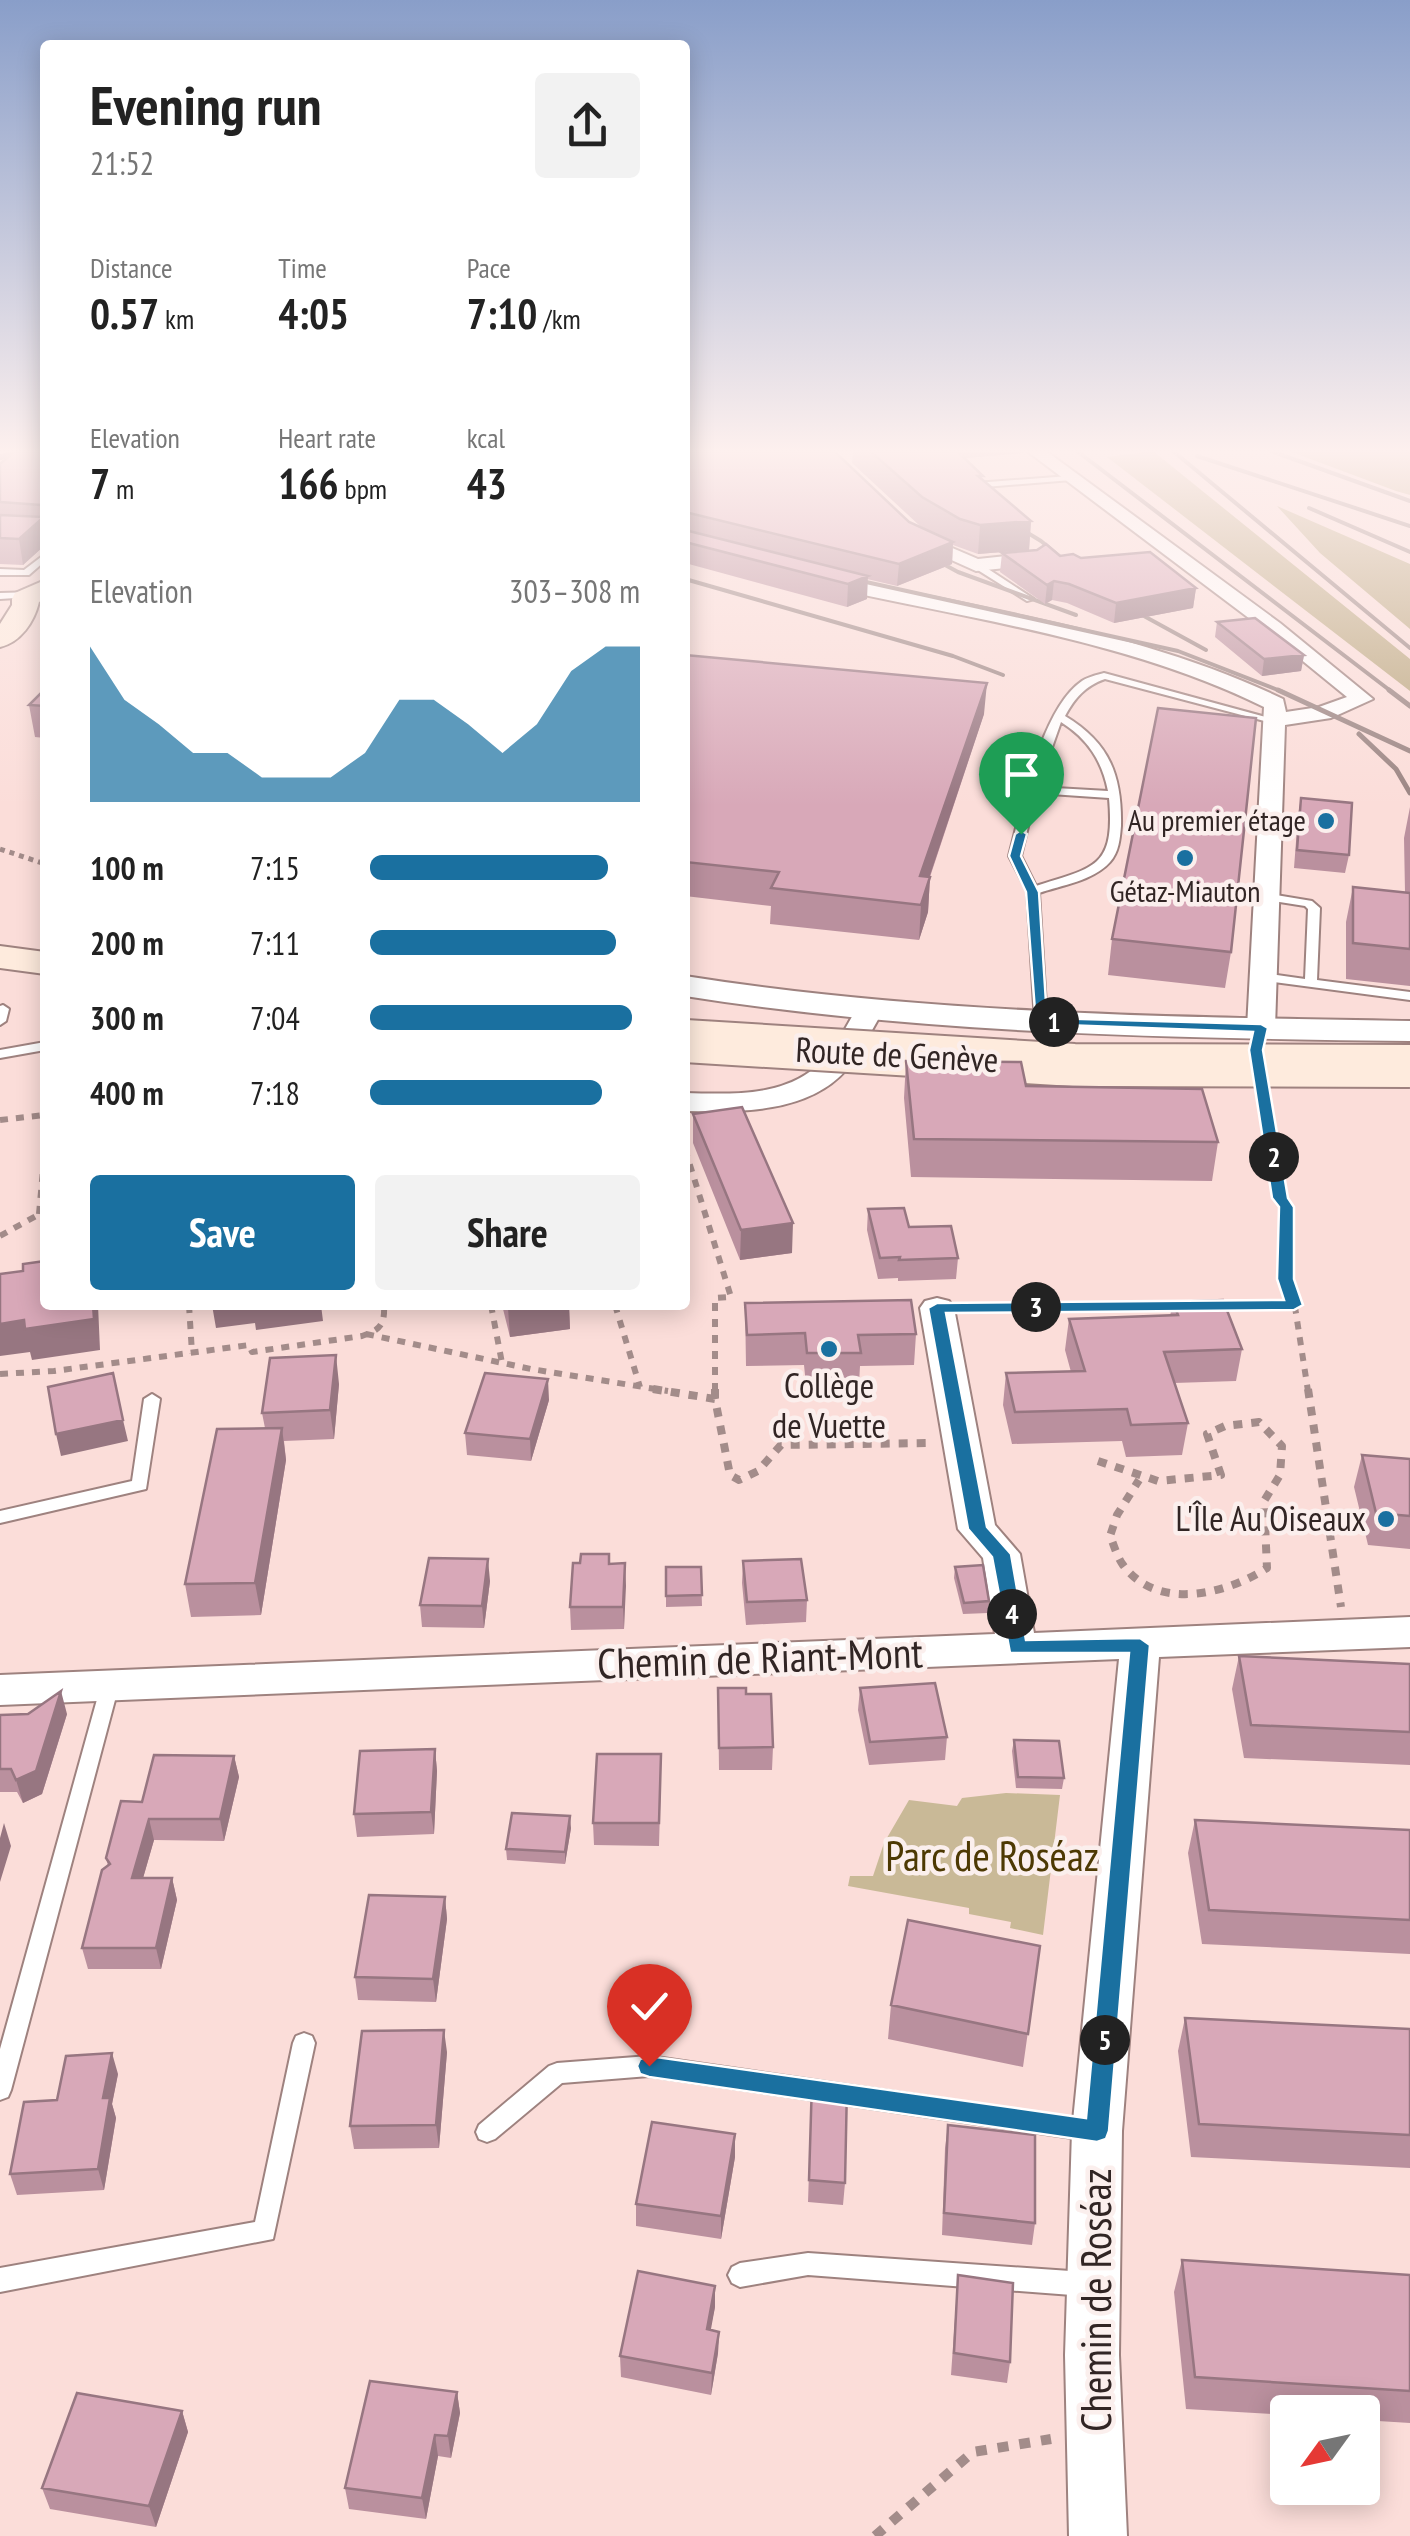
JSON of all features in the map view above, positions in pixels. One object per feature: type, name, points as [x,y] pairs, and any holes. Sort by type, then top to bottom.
[{"type":"main road","points":[[0,639],[17,624],[28,599]]},
{"type":"main road","points":[[0,666],[28,599]]},
{"type":"main road","name":"Route de Genève","points":[[690,1040],[1074,1065],[1410,1066]]},
{"type":"street","points":[[1198,569],[1362,699],[1323,713],[1272,720]]},
{"type":"street","points":[[800,573],[1156,654],[1269,700],[1276,709],[1272,720],[1261,1028]]},
{"type":"street","points":[[690,987],[868,1011],[1040,1022],[1410,1031]]},
{"type":"street","points":[[690,1102],[760,1100],[806,1086],[836,1064],[868,1011]]},
{"type":"street","points":[[937,1308],[978,1529],[1001,1554],[1018,1648]]},
{"type":"street","name":"Chemin de Riant-Mont","points":[[0,1690],[1410,1632]]},
{"type":"street","name":"Chemin de Roséaz","points":[[1098,2536],[1094,2285],[1097,2131],[1140,1645]]},
{"type":"lane","points":[[0,572],[28,599],[40,569]]},
{"type":"lane","points":[[983,569],[1030,598]]},
{"type":"lane","points":[[1040,1022],[1033,892],[1015,856],[1042,754],[1063,707],[1090,678],[1104,676],[1272,720]]},
{"type":"lane","points":[[1033,892],[1107,860],[1113,847],[1116,795],[1107,760],[1081,728],[1060,717]]},
{"type":"lane","points":[[1032,790],[1116,795]]},
{"type":"lane","points":[[1264,898],[1302,902],[1314,908],[1312,984]]},
{"type":"lane","points":[[1262,977],[1410,996]]},
{"type":"lane","points":[[4,1053],[40,1047]]},
{"type":"lane","points":[[0,1518],[140,1485],[152,1399]]},
{"type":"lane","points":[[0,2090],[110,1686]]},
{"type":"lane","points":[[0,2280],[265,2231],[304,2043]]},
{"type":"lane","points":[[487,2132],[556,2072],[649,2066],[1097,2131]]},
{"type":"lane","points":[[740,2275],[808,2264],[1094,2285]]},
{"type":"path","points":[[0,849],[40,862]]},
{"type":"path","points":[[1261,1028],[1256,1050],[1280,1198],[1286,1207],[1286,1279],[1294,1305],[1345,1634]]},
{"type":"path","points":[[0,1120],[40,1116]]},
{"type":"path","points":[[690,1164],[731,1297],[714,1298],[715,1399],[730,1475],[740,1480],[758,1471],[780,1445],[962,1443]]},
{"type":"path","points":[[0,1236],[40,1214]]},
{"type":"path","points":[[1215,1306],[1294,1305]]},
{"type":"path","points":[[937,1308],[1195,1306]]},
{"type":"path","points":[[189,1310],[192,1352]]},
{"type":"path","points":[[0,1374],[54,1371],[249,1345],[252,1352],[366,1334],[379,1330],[385,1320],[384,1310]]},
{"type":"path","points":[[492,1310],[502,1363]]},
{"type":"path","points":[[617,1310],[640,1387]]},
{"type":"path","points":[[366,1334],[502,1363],[715,1399]]},
{"type":"path","points":[[1098,1461],[1138,1480],[1177,1484],[1221,1475],[1207,1434],[1224,1426],[1259,1422],[1282,1446],[1280,1476],[1264,1501],[1267,1568],[1239,1586],[1203,1594],[1152,1590],[1123,1565],[1110,1536],[1116,1515],[1138,1480]]},
{"type":"path","points":[[874,2536],[973,2452],[1062,2437]]},
{"type":"green space","name":"Parc de Roséaz","points":[[1006,1793],[1060,1795],[1043,1935],[1010,1928],[1011,1922],[969,1914],[969,1908],[848,1886],[850,1876],[873,1876],[884,1843],[909,1800],[957,1806],[962,1798]]},
{"type":"shaded area","points":[[1252,569],[1299,569],[1410,659],[1410,691]]},
{"type":"shaded area","points":[[1339,569],[1410,569],[1410,629]]},
{"type":"building","points":[[791,569],[842,569],[868,576],[848,584]]},
{"type":"building","points":[[1025,569],[1172,569],[1196,588],[1116,603],[1069,584],[1054,581],[1047,585]]},
{"type":"building","points":[[1255,618],[1304,655],[1264,659],[1217,622]]},
{"type":"building","points":[[690,655],[987,683],[920,876],[930,877],[921,905],[771,888],[779,872],[690,863]]},
{"type":"building","points":[[40,694],[40,706],[29,705]]},
{"type":"building","name":"Gétaz-Miauton","points":[[1158,708],[1256,718],[1231,952],[1112,939]]},
{"type":"building","points":[[1301,798],[1352,803],[1349,855],[1297,850]]},
{"type":"building","points":[[1353,887],[1410,893],[1410,949],[1353,943]]},
{"type":"building","points":[[906,1061],[1021,1062],[1026,1086],[1202,1089],[1218,1142],[914,1139]]},
{"type":"building","points":[[742,1107],[793,1223],[741,1230],[693,1114]]},
{"type":"building","points":[[904,1208],[909,1227],[951,1226],[958,1258],[880,1258],[868,1209]]},
{"type":"building","points":[[40,1262],[40,1310],[93,1310],[94,1319],[25,1329],[24,1320],[0,1324],[0,1274],[23,1271],[23,1264]]},
{"type":"building","points":[[911,1300],[916,1334],[858,1335],[861,1353],[807,1353],[805,1333],[747,1335],[745,1303]]},
{"type":"building","points":[[1223,1300],[1242,1349],[1164,1352],[1188,1423],[1131,1425],[1127,1409],[1015,1412],[1006,1373],[1085,1371],[1069,1319],[1178,1315],[1173,1302]]},
{"type":"building","points":[[336,1355],[330,1410],[262,1413],[270,1358]]},
{"type":"building","points":[[113,1373],[123,1420],[56,1434],[48,1387]]},
{"type":"building","points":[[485,1373],[548,1379],[530,1439],[465,1433]]},
{"type":"building","points":[[282,1428],[255,1583],[185,1584],[217,1429]]},
{"type":"building","points":[[1362,1455],[1410,1459],[1410,1516],[1376,1513]]},
{"type":"building","points":[[581,1554],[609,1554],[609,1564],[625,1563],[623,1607],[570,1607],[573,1563],[580,1563]]},
{"type":"building","points":[[429,1558],[488,1559],[482,1606],[420,1605]]},
{"type":"building","points":[[801,1559],[807,1600],[747,1602],[743,1561]]},
{"type":"building","points":[[983,1565],[989,1601],[964,1603],[955,1567]]},
{"type":"building","points":[[666,1567],[701,1567],[702,1595],[666,1596]]},
{"type":"building","points":[[1239,1656],[1410,1664],[1410,1732],[1251,1725]]},
{"type":"building","points":[[935,1683],[947,1737],[870,1742],[860,1688]]},
{"type":"building","points":[[718,1688],[746,1688],[746,1694],[771,1694],[773,1747],[719,1748]]},
{"type":"building","points":[[61,1691],[36,1771],[16,1780],[11,1769],[0,1769],[0,1715],[28,1714]]},
{"type":"building","points":[[1014,1740],[1059,1741],[1064,1778],[1018,1777]]},
{"type":"building","points":[[435,1749],[431,1812],[354,1814],[360,1751]]},
{"type":"building","points":[[597,1754],[661,1754],[659,1823],[593,1823]]},
{"type":"building","points":[[154,1755],[234,1756],[220,1819],[149,1819],[132,1878],[172,1878],[156,1948],[82,1948],[102,1870],[110,1864],[106,1858],[121,1801],[142,1802]]},
{"type":"building","points":[[512,1813],[570,1816],[565,1852],[506,1849]]},
{"type":"building","points":[[1195,1820],[1410,1830],[1410,1920],[1209,1910]]},
{"type":"building","points":[[369,1895],[445,1897],[433,1979],[355,1977]]},
{"type":"building","points":[[908,1920],[1040,1946],[1028,2034],[891,2005]]},
{"type":"building","points":[[1185,2018],[1410,2029],[1410,2135],[1199,2124]]},
{"type":"building","points":[[444,2030],[436,2125],[350,2126],[362,2031]]},
{"type":"building","points":[[112,2053],[103,2098],[110,2098],[98,2169],[10,2174],[24,2102],[57,2100],[66,2056]]},
{"type":"building","points":[[812,2081],[847,2086],[845,2183],[809,2180]]},
{"type":"building","points":[[652,2122],[735,2134],[721,2216],[636,2204]]},
{"type":"building","points":[[948,2125],[1035,2135],[1035,2223],[944,2213]]},
{"type":"building","points":[[1182,2260],[1410,2275],[1410,2391],[1195,2377]]},
{"type":"building","points":[[638,2271],[715,2286],[707,2329],[719,2332],[712,2373],[620,2356]]},
{"type":"building","points":[[958,2275],[1013,2283],[1010,2362],[954,2353]]},
{"type":"building","points":[[370,2381],[457,2392],[448,2436],[435,2435],[422,2498],[345,2488]]},
{"type":"building","points":[[77,2393],[182,2411],[149,2506],[42,2488]]},
{"type":"railway","points":[[953,569],[1076,615]]},
{"type":"railway","points":[[1075,569],[1082,575]]},
{"type":"railway","points":[[1232,569],[1392,692]]},
{"type":"railway","points":[[1315,569],[1410,648]]},
{"type":"railway","points":[[839,576],[1178,651],[1279,690]]},
{"type":"railway","points":[[690,580],[953,656],[1003,675]]},
{"type":"railway","points":[[1122,604],[1206,650]]},
{"type":"railway","points":[[1279,690],[1283,692]]},
{"type":"railway","points":[[1279,690],[1410,751]]},
{"type":"railway","points":[[1389,690],[1410,706]]},
{"type":"railway","points":[[1359,734],[1396,769],[1410,793]]},
{"type":"place","name":"Au premier étage","points":[[1326,821]]},
{"type":"place","name":"Gétaz-Miauton","points":[[1185,858]]},
{"type":"place","name":"Collège de Vuette","points":[[829,1349]]},
{"type":"place","name":"L'Île Au Oiseaux","points":[[1386,1519]]},
{"type":"route","points":[[649,2066],[1097,2131],[1140,1645],[1018,1648],[1001,1554],[978,1529],[937,1308],[1294,1305],[1286,1279],[1286,1207],[1280,1198],[1256,1050],[1261,1028],[1040,1022],[1033,892],[1015,856],[1021,834]]}]
